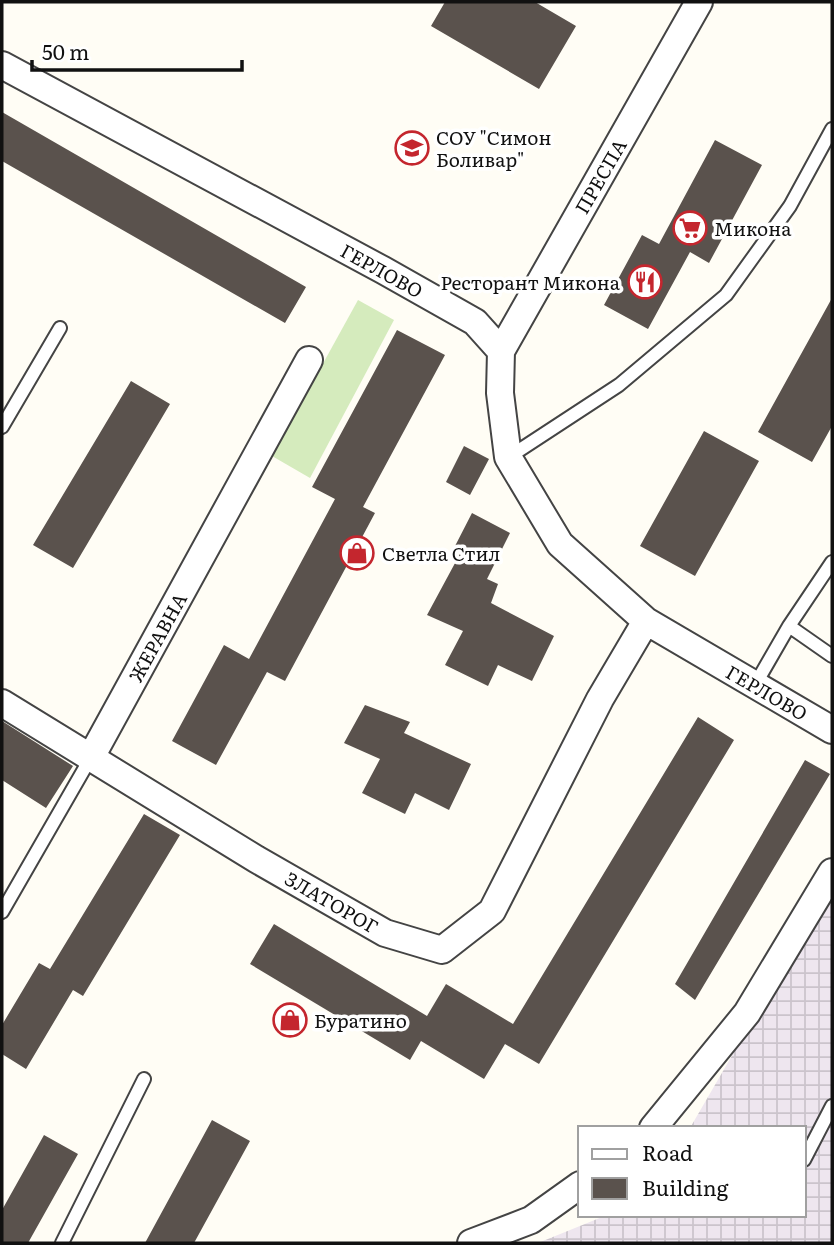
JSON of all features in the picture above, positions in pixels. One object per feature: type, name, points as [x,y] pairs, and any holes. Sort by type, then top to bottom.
[{"type":"street","name":"ПРЕСПА","points":[[501,351],[699,2]]},
{"type":"street","name":"ГЕРЛОВО","points":[[2,65],[475,322],[501,351],[500,393],[508,457],[560,544],[646,621],[832,730]]},
{"type":"street","name":"ЖЕРАВНА","points":[[90,759],[309,360]]},
{"type":"street","name":"ЗЛАТОРОГ","points":[[2,703],[256,859],[385,933],[442,950],[492,911],[600,699],[646,621]]},
{"type":"street","points":[[655,1126],[747,1013],[832,872]]},
{"type":"street","points":[[471,1243],[531,1220],[578,1186]]},
{"type":"lane","points":[[508,457],[619,385],[726,295],[790,206],[832,129]]},
{"type":"lane","points":[[2,426],[60,328]]},
{"type":"lane","points":[[755,685],[789,626],[832,562]]},
{"type":"lane","points":[[789,626],[832,656]]},
{"type":"lane","name":"ЖЕРАВНА","points":[[2,912],[90,759]]},
{"type":"lane","points":[[62,1243],[144,1079]]},
{"type":"lane","points":[[806,1156],[832,1106]]},
{"type":"shaded area","points":[[832,883],[832,1243],[538,1243],[602,1217],[806,1217],[806,1126],[691,1126]]},
{"type":"green space","points":[[358,300],[394,320],[310,478],[272,456]]},
{"type":"building","points":[[445,2],[535,2],[576,26],[539,89],[431,26]]},
{"type":"building","points":[[2,112],[306,287],[285,323],[2,161]]},
{"type":"building","points":[[715,140],[762,165],[709,263],[690,252],[648,329],[604,305],[642,235],[659,244]]},
{"type":"building","points":[[832,298],[832,426],[812,462],[758,432]]},
{"type":"building","points":[[397,330],[445,355],[363,507],[375,513],[285,681],[267,672],[216,765],[172,741],[224,645],[249,659],[335,499],[312,487]]},
{"type":"building","points":[[131,381],[170,404],[73,568],[33,545]]},
{"type":"building","points":[[704,431],[759,461],[695,576],[640,546]]},
{"type":"building","points":[[464,446],[489,459],[470,495],[446,482]]},
{"type":"building","points":[[472,513],[510,533],[487,579],[498,584],[491,603],[554,636],[532,681],[498,665],[488,686],[445,665],[463,631],[427,615],[461,552],[454,548]]},
{"type":"building","points":[[365,705],[410,722],[404,733],[471,764],[449,810],[415,793],[405,814],[362,793],[380,759],[344,743]]},
{"type":"building","points":[[698,717],[734,740],[539,1064],[505,1044],[484,1079],[421,1041],[410,1060],[250,964],[274,924],[427,1016],[446,984],[513,1024]]},
{"type":"building","points":[[2,721],[73,766],[46,808],[2,780]]},
{"type":"building","points":[[805,760],[830,774],[695,1000],[675,984]]},
{"type":"building","points":[[144,814],[180,835],[83,996],[73,990],[26,1069],[2,1054],[2,1025],[39,963],[50,969]]},
{"type":"building","points":[[212,1120],[250,1141],[194,1243],[145,1243]]},
{"type":"building","points":[[44,1135],[78,1154],[28,1243],[2,1243],[2,1210]]},
{"type":"place","name":"СОУ \"Симон Боливар\"","points":[[412,148]]},
{"type":"place","name":"Микона","points":[[690,228]]},
{"type":"place","name":"Ресторант Микона","points":[[645,282]]},
{"type":"place","name":"Светла Стил","points":[[357,553]]},
{"type":"place","name":"Буратино","points":[[290,1020]]}]
